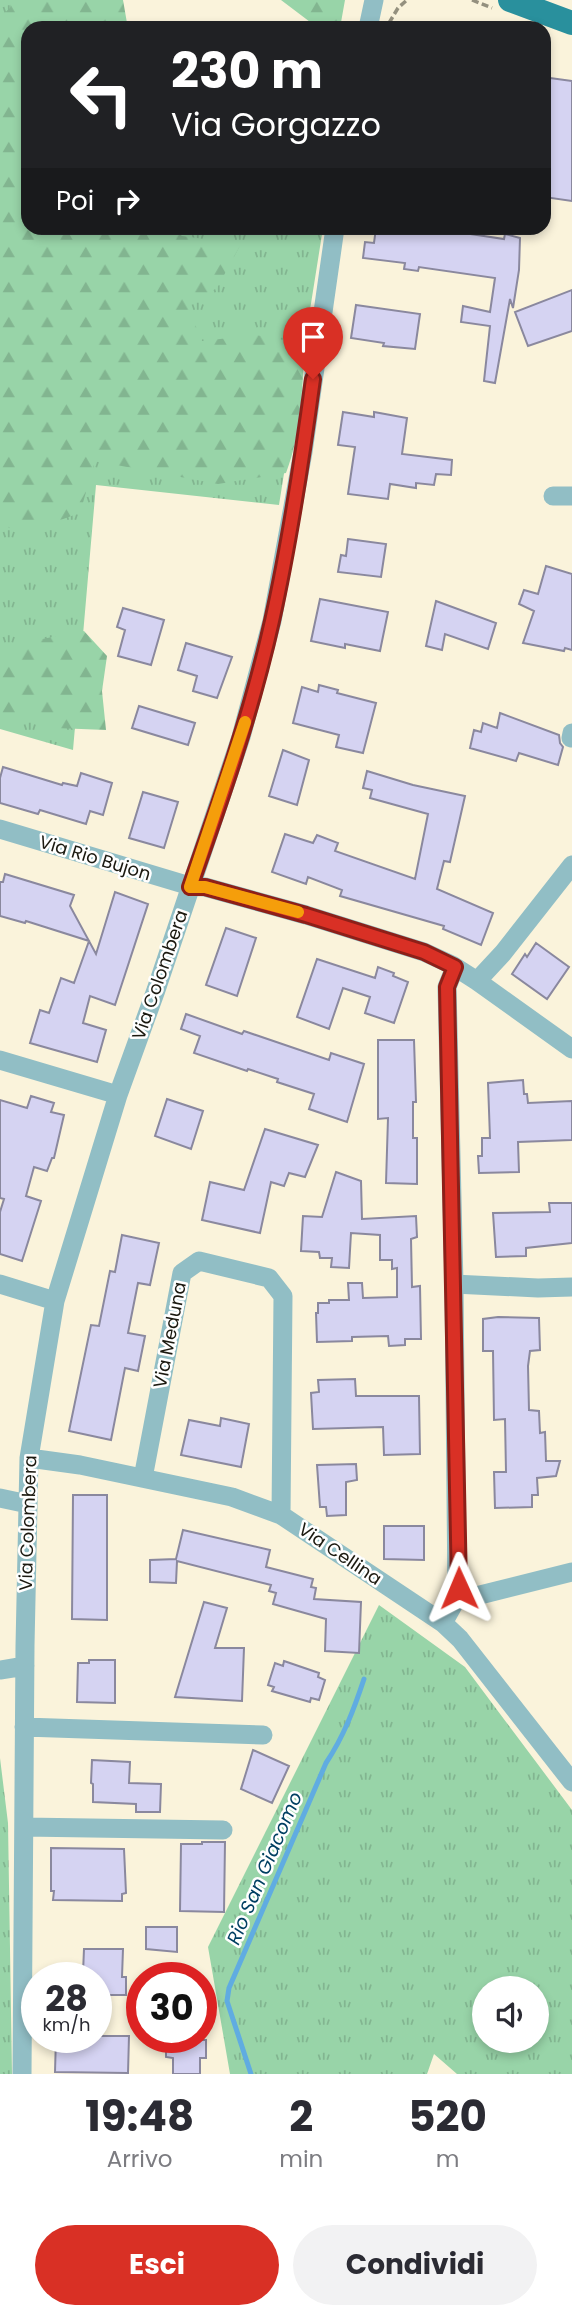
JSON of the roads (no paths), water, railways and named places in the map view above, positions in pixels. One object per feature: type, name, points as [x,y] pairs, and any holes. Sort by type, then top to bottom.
[{"type":"main road","points":[[506,6],[572,23]]},
{"type":"street","points":[[370,21],[374,0]]},
{"type":"street","name":"Via Colombera","points":[[22,2074],[29,1458],[55,1301],[118,1095],[241,737],[272,621],[303,452],[334,235]]},
{"type":"street","name":"Via Rio Bujon","points":[[0,829],[190,887],[205,887],[306,915],[424,952],[477,981],[572,1049]]},
{"type":"street","points":[[477,981],[503,953],[572,865]]},
{"type":"street","points":[[443,1623],[457,1598],[454,1284],[447,987],[455,967]]},
{"type":"street","points":[[0,1059],[118,1095]]},
{"type":"street","name":"Via Meduna","points":[[143,1478],[182,1273],[199,1261],[269,1278],[283,1296],[281,1515]]},
{"type":"street","points":[[0,1284],[55,1301]]},
{"type":"street","points":[[454,1284],[572,1287]]},
{"type":"street","name":"Via Cellina","points":[[29,1458],[232,1497],[281,1515],[443,1623],[460,1639],[572,1782]]},
{"type":"street","points":[[0,1498],[28,1504]]},
{"type":"street","points":[[457,1598],[472,1597],[572,1572]]},
{"type":"street","points":[[0,1670],[25,1666]]},
{"type":"street","points":[[24,1727],[263,1735]]},
{"type":"street","points":[[24,1827],[223,1830]]},
{"type":"waterway","name":"Rio San Giacomo","points":[[251,2074],[227,2001],[229,1988],[326,1763],[348,1722],[364,1679]]}]
